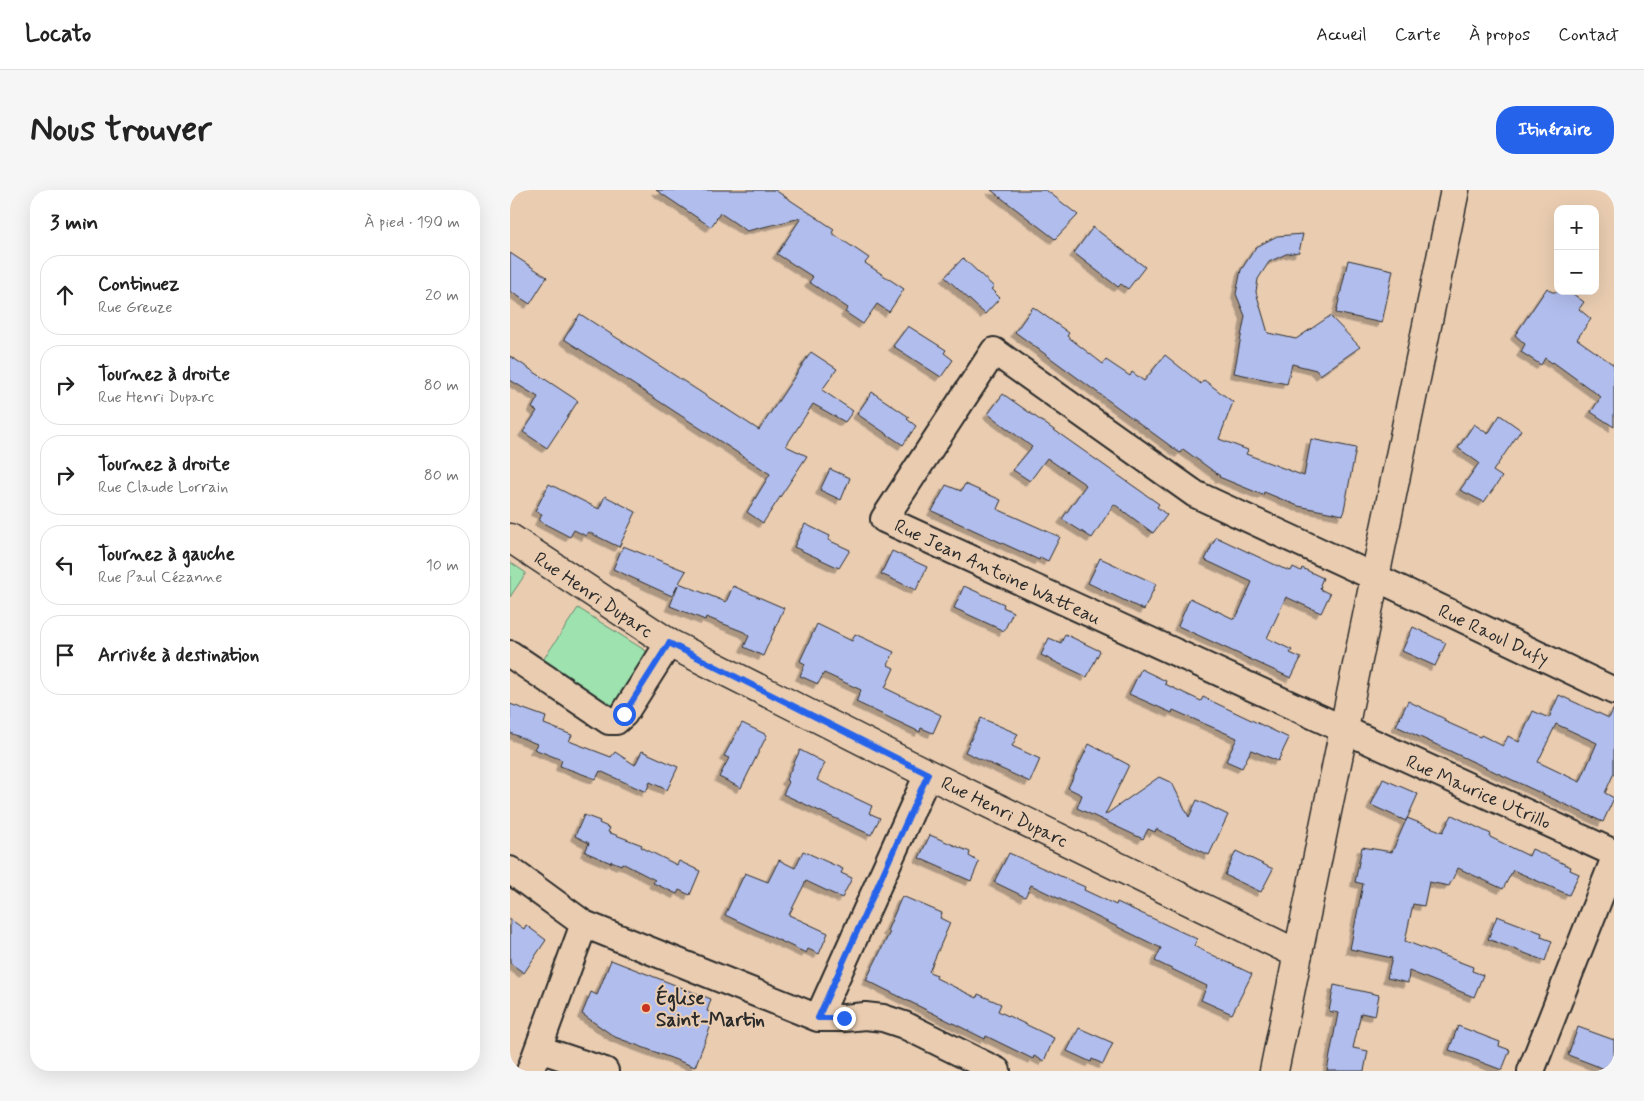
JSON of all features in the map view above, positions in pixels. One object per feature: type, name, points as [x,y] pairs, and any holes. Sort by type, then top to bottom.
[{"type":"main road","points":[[1274,1071],[1455,190]]},
{"type":"main road","name":"Rue Henri Duparc","points":[[510,538],[669,643],[928,774],[1298,954]]},
{"type":"street","name":"Rue Jean Antoine Watteau","points":[[1344,730],[884,519],[994,352],[1196,494],[1375,577]]},
{"type":"street","name":"Rue Raoul Dufy","points":[[1375,577],[1614,691]]},
{"type":"street","points":[[510,654],[609,721],[616,721],[624,714],[669,643]]},
{"type":"street","name":"Rue Maurice Utrillo","points":[[1344,730],[1614,853]]},
{"type":"street","points":[[818,1018],[928,774]]},
{"type":"street","points":[[1531,1071],[1614,860]]},
{"type":"street","points":[[510,870],[584,924],[818,1018],[865,1016],[883,1018],[904,1026],[997,1071]]},
{"type":"street","points":[[584,924],[534,1060],[605,1071]]},
{"type":"green space","points":[[510,562],[526,573],[510,597]]},
{"type":"green space","points":[[578,608],[646,651],[647,656],[616,706],[611,706],[543,660]]},
{"type":"building","points":[[656,190],[775,190],[834,229],[832,233],[869,258],[865,263],[904,289],[889,312],[877,304],[863,324],[845,312],[848,308],[809,282],[813,277],[777,254],[801,218],[747,231],[720,213],[711,227]]},
{"type":"building","points":[[991,190],[1046,190],[1078,215],[1055,239]]},
{"type":"building","points":[[1093,227],[1145,267],[1128,289],[1121,284],[1118,287],[1074,253]]},
{"type":"building","points":[[1303,234],[1299,252],[1286,254],[1269,262],[1258,279],[1256,292],[1268,333],[1296,339],[1330,316],[1360,347],[1320,375],[1316,370],[1292,364],[1287,384],[1234,373],[1245,316],[1236,294],[1241,270],[1256,247],[1277,236]]},
{"type":"building","points":[[510,253],[547,277],[530,304],[510,291]]},
{"type":"building","points":[[963,258],[994,287],[991,289],[1000,298],[985,314],[945,277]]},
{"type":"building","points":[[1348,260],[1393,270],[1382,323],[1336,313]]},
{"type":"building","points":[[1547,288],[1554,292],[1554,295],[1574,295],[1584,302],[1579,309],[1591,319],[1577,339],[1614,365],[1614,427],[1591,412],[1601,397],[1553,362],[1545,358],[1541,365],[1521,352],[1525,344],[1515,335]]},
{"type":"building","points":[[1033,307],[1069,333],[1067,336],[1103,364],[1106,360],[1130,376],[1132,372],[1144,381],[1165,355],[1201,384],[1204,380],[1233,402],[1219,439],[1248,450],[1246,454],[1304,476],[1311,439],[1356,448],[1343,515],[1298,506],[1264,492],[1263,495],[1219,477],[1183,449],[1180,453],[1015,332]]},
{"type":"building","points":[[580,314],[759,430],[811,352],[837,369],[822,390],[853,411],[845,422],[813,404],[786,446],[807,456],[763,523],[747,512],[770,474],[564,339]]},
{"type":"building","points":[[908,326],[946,350],[944,353],[953,360],[941,377],[893,346]]},
{"type":"building","points":[[510,356],[578,401],[547,448],[523,432],[537,411],[532,408],[538,397],[510,380]]},
{"type":"building","points":[[872,392],[909,417],[907,419],[916,426],[903,445],[857,414]]},
{"type":"building","points":[[1003,394],[1159,504],[1157,507],[1167,515],[1153,533],[1114,504],[1092,538],[1062,519],[1086,485],[1047,458],[1030,481],[1013,470],[1032,447],[988,414]]},
{"type":"building","points":[[1500,415],[1521,430],[1493,471],[1502,477],[1484,502],[1460,490],[1479,463],[1458,448],[1474,424],[1488,434]]},
{"type":"building","points":[[830,469],[850,478],[841,500],[820,490]]},
{"type":"building","points":[[549,484],[599,509],[605,496],[636,512],[619,547],[588,532],[586,536],[574,530],[570,537],[539,521],[542,514],[535,511]]},
{"type":"building","points":[[965,484],[1001,500],[997,509],[1060,537],[1048,561],[1040,557],[1039,560],[932,511],[946,485],[961,491]]},
{"type":"building","points":[[805,524],[830,536],[828,540],[850,550],[839,568],[794,547]]},
{"type":"building","points":[[1216,537],[1282,568],[1291,571],[1293,567],[1301,571],[1302,568],[1323,578],[1320,589],[1330,594],[1321,613],[1286,597],[1267,638],[1292,650],[1290,653],[1301,658],[1291,678],[1178,626],[1190,598],[1234,619],[1252,582],[1205,560]]},
{"type":"building","points":[[623,546],[686,571],[679,583],[726,602],[733,586],[784,608],[763,656],[744,647],[749,636],[744,632],[706,617],[705,620],[670,606],[678,585],[672,596],[613,569]]},
{"type":"building","points":[[892,551],[927,567],[916,590],[881,574]]},
{"type":"building","points":[[1100,558],[1156,584],[1144,610],[1088,583]]},
{"type":"building","points":[[964,586],[1004,604],[1003,607],[1013,612],[1004,631],[954,608]]},
{"type":"building","points":[[817,624],[852,641],[855,634],[894,652],[888,665],[894,668],[885,688],[941,715],[933,733],[921,728],[920,732],[856,702],[861,690],[824,673],[818,684],[800,676],[805,664],[800,661]]},
{"type":"building","points":[[1413,627],[1446,643],[1435,666],[1402,651]]},
{"type":"building","points":[[1065,634],[1100,651],[1087,677],[1041,655],[1049,638],[1061,643]]},
{"type":"building","points":[[1141,669],[1166,681],[1165,684],[1201,701],[1203,697],[1289,738],[1278,761],[1251,750],[1242,768],[1226,761],[1237,738],[1173,710],[1172,713],[1129,694]]},
{"type":"building","points":[[1559,695],[1609,718],[1614,708],[1614,773],[1605,793],[1614,798],[1603,822],[1396,726],[1408,701],[1445,719],[1444,721],[1480,737],[1481,735],[1503,746],[1508,736],[1519,742],[1533,711],[1549,718]],"holes":[[[1556,724],[1597,743],[1580,782],[1538,762]]]},
{"type":"building","points":[[510,704],[546,717],[544,724],[572,735],[569,741],[611,757],[615,752],[635,765],[642,751],[678,767],[667,790],[650,782],[646,792],[600,771],[596,779],[560,766],[562,760],[534,749],[537,744],[510,733]]},
{"type":"building","points":[[981,718],[1018,734],[1012,746],[1040,759],[1030,782],[965,752]]},
{"type":"building","points":[[742,723],[767,735],[741,788],[719,777],[729,758],[724,756]]},
{"type":"building","points":[[1089,744],[1129,765],[1105,815],[1159,777],[1172,783],[1189,817],[1197,800],[1228,815],[1209,855],[1156,829],[1155,832],[1148,829],[1143,839],[1077,808],[1082,795],[1068,788]]},
{"type":"building","points":[[800,750],[825,763],[817,780],[872,806],[869,813],[880,818],[871,835],[783,794],[789,782],[786,780]]},
{"type":"building","points":[[1383,779],[1418,794],[1406,821],[1371,805]]},
{"type":"building","points":[[584,815],[600,821],[599,823],[610,828],[608,832],[642,845],[641,847],[677,865],[679,861],[700,871],[690,895],[679,890],[677,894],[653,883],[655,880],[622,863],[621,865],[611,861],[611,863],[585,852],[589,843],[575,836]]},
{"type":"building","points":[[1452,815],[1491,834],[1490,837],[1529,856],[1532,849],[1571,867],[1570,870],[1579,874],[1569,895],[1513,870],[1503,889],[1458,868],[1449,886],[1429,882],[1424,906],[1413,904],[1405,941],[1473,967],[1472,971],[1483,975],[1474,997],[1409,971],[1408,983],[1387,978],[1392,958],[1350,949],[1363,884],[1355,882],[1362,847],[1392,852],[1407,818],[1443,832]]},
{"type":"building","points":[[930,835],[970,852],[969,856],[979,862],[971,881],[919,858]]},
{"type":"building","points":[[803,851],[843,869],[841,873],[852,878],[842,898],[806,881],[789,915],[828,933],[819,954],[808,949],[806,953],[725,915],[745,873],[768,882],[779,860],[795,868]]},
{"type":"building","points":[[1236,851],[1273,869],[1261,892],[1225,875]]},
{"type":"building","points":[[1009,853],[1085,887],[1084,890],[1116,905],[1117,902],[1197,939],[1194,946],[1252,974],[1232,1014],[1201,1000],[1207,986],[1155,961],[1161,948],[1031,885],[1025,897],[994,882]]},
{"type":"building","points":[[902,896],[942,913],[940,918],[950,923],[929,972],[937,975],[936,978],[977,998],[978,994],[1001,1004],[998,1011],[1054,1038],[1044,1061],[1034,1056],[1033,1059],[986,1036],[985,1039],[866,980],[890,932],[887,931]]},
{"type":"building","points":[[1497,916],[1542,933],[1541,937],[1552,941],[1545,961],[1488,939]]},
{"type":"building","points":[[510,919],[524,929],[526,925],[546,940],[524,973],[510,963]]},
{"type":"building","name":"Église Saint-Martin","points":[[611,960],[711,999],[707,1011],[715,1015],[695,1067],[615,1037],[582,1014],[591,992],[597,995]]},
{"type":"building","points":[[1334,985],[1379,995],[1375,1016],[1361,1013],[1353,1048],[1368,1051],[1364,1071],[1327,1071],[1338,1013],[1329,1011]]},
{"type":"building","points":[[1458,1026],[1500,1042],[1499,1046],[1510,1050],[1502,1070],[1449,1050]]},
{"type":"building","points":[[1578,1027],[1614,1040],[1614,1071],[1568,1055]]},
{"type":"building","points":[[1079,1028],[1113,1043],[1103,1064],[1092,1059],[1091,1062],[1067,1051]]},
{"type":"place","name":"Église Saint-Martin","points":[[646,1008]]},
{"type":"route","points":[[624,714],[669,643],[928,774],[826,1004],[818,1018],[844,1018]]}]
